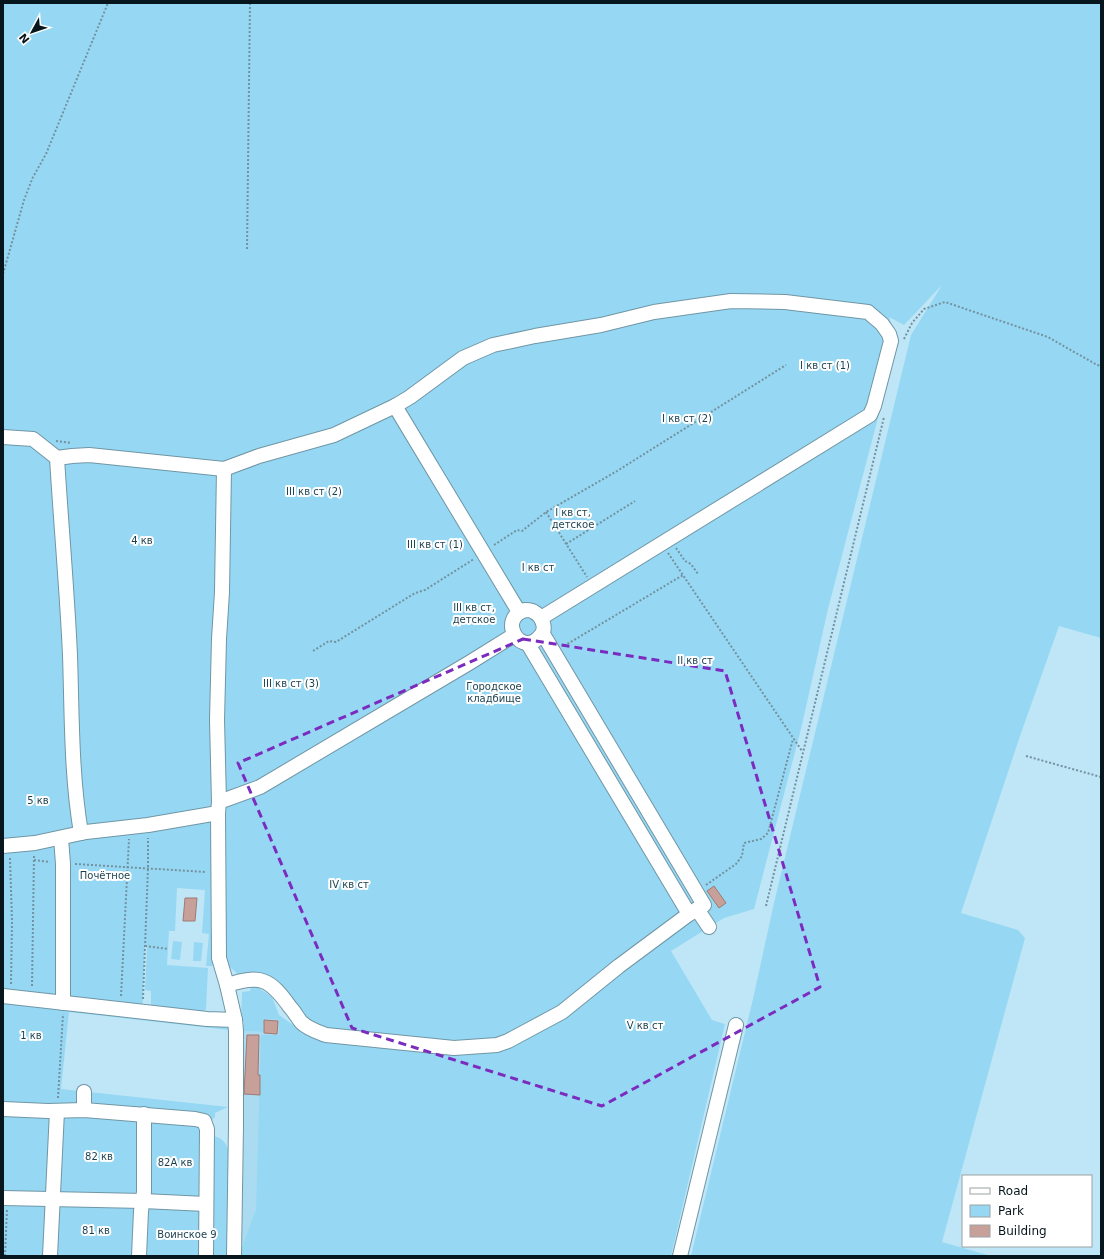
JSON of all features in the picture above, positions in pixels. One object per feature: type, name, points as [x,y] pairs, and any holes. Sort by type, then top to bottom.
[{"type":"street","points":[[3,437],[33,440],[57,458],[89,455],[224,468],[259,456],[334,435],[395,406],[410,397],[462,358],[493,346],[535,336],[601,325],[654,312],[731,301],[784,302],[868,312],[882,324],[889,334],[891,341],[874,406],[870,415],[541,618]]},
{"type":"street","points":[[395,406],[482,553],[519,612]]},
{"type":"street","points":[[57,458],[70,654],[73,756],[78,817],[81,833]]},
{"type":"street","points":[[224,468],[222,592],[217,720],[219,958],[235,1020],[236,1125],[234,1256]]},
{"type":"street","points":[[525,610],[534,612],[541,618],[544,626],[543,634],[537,640],[528,644],[521,642],[514,635],[512,620],[519,612],[525,610]]},
{"type":"street","points":[[227,986],[241,981],[265,980],[276,989],[301,1022],[326,1035],[454,1048],[497,1045],[508,1041],[562,1012],[619,966],[704,905],[543,634]]},
{"type":"street","points":[[6,846],[35,843],[81,833],[148,825],[218,808],[260,787],[514,635]]},
{"type":"street","points":[[528,644],[693,912],[709,927]]},
{"type":"street","points":[[61,838],[63,864],[63,1003]]},
{"type":"street","points":[[7,997],[207,1019],[235,1020]]},
{"type":"street","points":[[680,1256],[736,1025]]},
{"type":"street","points":[[84,1092],[84,1110]]},
{"type":"street","points":[[3,1109],[57,1111],[84,1110],[144,1114],[204,1121],[207,1129],[206,1256]]},
{"type":"street","points":[[50,1256],[57,1111]]},
{"type":"street","points":[[139,1256],[141,1211],[143,1201],[144,1114]]},
{"type":"street","points":[[5,1198],[52,1198],[206,1204]]},
{"type":"path","points":[[3,274],[24,200],[33,177],[46,154],[108,3]]},
{"type":"path","points":[[247,249],[250,3]]},
{"type":"path","points":[[903,343],[912,323],[924,308],[944,302],[1048,337],[1101,366]]},
{"type":"path","points":[[313,651],[328,641],[336,642],[415,593],[425,590],[517,530],[522,531],[546,512],[617,471],[786,365]]},
{"type":"path","points":[[766,906],[802,751],[885,413]]},
{"type":"path","points":[[566,544],[636,501]]},
{"type":"path","points":[[546,512],[593,586]]},
{"type":"path","points":[[666,541],[683,575],[802,751]]},
{"type":"path","points":[[666,541],[685,561],[691,564],[698,574]]},
{"type":"path","points":[[554,652],[683,575]]},
{"type":"path","points":[[696,891],[736,864],[742,856],[744,843],[760,839],[768,833],[793,738]]},
{"type":"path","points":[[1026,756],[1101,777]]},
{"type":"path","points":[[142,1012],[148,868],[148,825]]},
{"type":"path","points":[[121,1010],[129,827]]},
{"type":"path","points":[[32,1000],[35,843]]},
{"type":"path","points":[[6,846],[12,922],[7,997]]},
{"type":"path","points":[[34,860],[63,864],[148,868],[219,874]]},
{"type":"path","points":[[145,946],[168,949]]},
{"type":"path","points":[[57,1111],[63,1003]]},
{"type":"path","points":[[5,1198],[5,1256]]},
{"type":"highlighted area","points":[[523,639],[725,671],[820,987],[602,1106],[352,1028],[238,763]]},
{"type":"shaded area","points":[[264,1019],[279,1020],[279,1035],[259,1210],[244,1244],[239,1244],[243,1031],[263,1032]]},
{"type":"green space","points":[[3,3],[1101,3],[1101,638],[1059,626],[1020,736],[961,913],[1018,930],[1025,938],[942,1242],[991,1256],[691,1256],[753,999],[774,903],[911,335],[942,285],[904,325],[889,317],[898,341],[828,609],[801,729],[754,909],[724,918],[671,951],[712,1020],[725,1024],[671,1256],[242,1256],[242,1247],[256,1210],[261,1035],[279,1035],[279,1020],[264,1019],[263,1032],[243,1031],[244,1022],[241,1022],[242,992],[250,991],[252,983],[272,997],[279,1015],[293,1025],[310,1032],[306,1022],[290,1000],[241,977],[230,967],[225,958],[215,958],[214,966],[206,966],[209,934],[202,933],[205,890],[177,888],[175,931],[169,931],[167,965],[208,968],[206,1009],[203,1012],[151,1009],[151,991],[145,990],[147,947],[145,946],[142,1015],[229,1027],[229,1030],[69,1012],[61,1089],[228,1107],[215,1113],[215,1117],[211,1121],[212,1136],[218,1137],[222,1140],[228,1149],[229,1256],[3,1256]]},
{"type":"green space","points":[[173,941],[182,942],[180,960],[171,959]]},
{"type":"green space","points":[[194,942],[203,943],[201,961],[193,961]]},
{"type":"building","points":[[714,886],[726,903],[719,908],[707,891]]},
{"type":"building","points":[[185,898],[197,898],[195,921],[183,921]]},
{"type":"building","points":[[264,1020],[278,1021],[277,1034],[264,1033]]},
{"type":"building","points":[[247,1035],[259,1035],[258,1075],[260,1075],[260,1095],[244,1094]]},
{"type":"park label","name":"I кв ст (1)","points":[[825,365]]},
{"type":"park label","name":"I кв ст (2)","points":[[687,418]]},
{"type":"park label","name":"III кв ст (2)","points":[[314,491]]},
{"type":"park label","name":"I кв ст, детское","points":[[573,518]]},
{"type":"park label","name":"4 кв","points":[[142,540]]},
{"type":"park label","name":"III кв ст (1)","points":[[435,544]]},
{"type":"park label","name":"I кв ст","points":[[538,567]]},
{"type":"park label","name":"III кв ст, детское","points":[[474,612]]},
{"type":"park label","name":"II кв ст","points":[[695,660]]},
{"type":"park label","name":"III кв ст (3)","points":[[291,683]]},
{"type":"park label","name":"Городское кладбище","points":[[494,692]]},
{"type":"park label","name":"5 кв","points":[[38,800]]},
{"type":"park label","name":"Почётное","points":[[105,875]]},
{"type":"park label","name":"IV кв ст","points":[[349,884]]},
{"type":"park label","name":"V кв ст","points":[[645,1025]]},
{"type":"park label","name":"1 кв","points":[[31,1035]]},
{"type":"park label","name":"82 кв","points":[[99,1156]]},
{"type":"park label","name":"82А кв","points":[[175,1162]]},
{"type":"park label","name":"81 кв","points":[[96,1230]]},
{"type":"park label","name":"Воинское 9","points":[[187,1234]]}]
